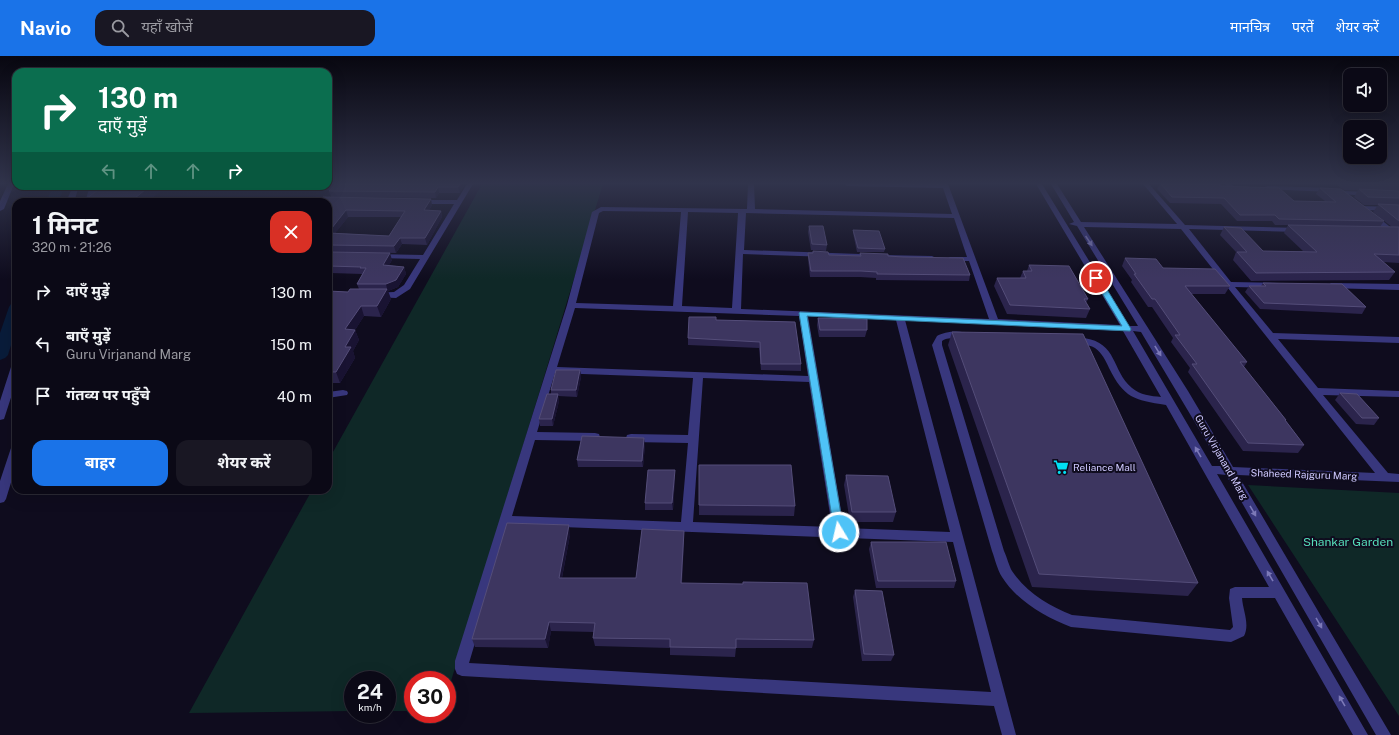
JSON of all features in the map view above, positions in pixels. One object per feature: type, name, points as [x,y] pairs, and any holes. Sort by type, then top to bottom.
[{"type":"street","points":[[366,295],[393,296],[407,288],[450,216]]},
{"type":"street","points":[[596,216],[551,370],[462,661],[462,669],[999,699]]},
{"type":"street","points":[[677,309],[685,216]]},
{"type":"street","points":[[736,311],[742,216]]},
{"type":"street","points":[[940,216],[956,216],[994,322]]},
{"type":"street","name":"Guru Virjanand Marg","points":[[1058,216],[1127,329],[1361,735]]},
{"type":"street","name":"Guru Virjanand Marg","points":[[1073,216],[1145,329],[1230,471],[1384,735]]},
{"type":"street","points":[[1174,216],[1385,478]]},
{"type":"street","points":[[1373,216],[1395,232],[1399,238]]},
{"type":"street","points":[[1063,224],[1306,230]]},
{"type":"street","points":[[1376,232],[1395,232]]},
{"type":"street","points":[[740,252],[972,259]]},
{"type":"street","points":[[373,256],[426,257]]},
{"type":"street","points":[[1229,284],[1283,285]]},
{"type":"street","points":[[1322,286],[1399,287]]},
{"type":"street","points":[[570,305],[900,317],[1145,329]]},
{"type":"street","points":[[803,313],[839,532]]},
{"type":"street","points":[[900,317],[1009,735]]},
{"type":"street","points":[[973,336],[948,335],[941,337],[937,341],[937,345],[998,551],[1007,574],[1030,599],[1052,613],[1071,621],[1231,636],[1239,632],[1241,626],[1235,594],[1279,592]]},
{"type":"street","points":[[1271,336],[1399,340]]},
{"type":"street","points":[[1064,339],[1091,341],[1101,347],[1123,385],[1131,392],[1144,398],[1169,402]]},
{"type":"street","points":[[551,370],[814,379]]},
{"type":"street","points":[[687,527],[698,375]]},
{"type":"street","points":[[0,416],[12,379]]},
{"type":"street","points":[[1315,391],[1399,394]]},
{"type":"street","points":[[332,394],[343,393]]},
{"type":"street","points":[[531,436],[608,437]]},
{"type":"street","points":[[624,437],[693,439]]},
{"type":"street","points":[[0,499],[12,461]]},
{"type":"street","name":"Shaheed Rajguru Marg","points":[[1209,470],[1399,478]]},
{"type":"street","points":[[505,520],[957,537]]},
{"type":"green space","points":[[464,216],[593,216],[454,671],[404,671],[404,711],[396,711],[396,671],[344,671],[344,711],[189,713],[310,494],[332,494],[332,454]]},
{"type":"green space","name":"Shankar Garden","points":[[1248,485],[1399,493],[1399,716]]},
{"type":"building","points":[[332,216],[342,216],[332,228]]},
{"type":"building","points":[[402,216],[438,216],[425,238],[400,238],[394,246],[332,245],[332,233],[389,236]]},
{"type":"building","points":[[1276,216],[1377,216],[1384,221],[1279,219]]},
{"type":"building","points":[[1392,216],[1399,216],[1399,221]]},
{"type":"building","points":[[1288,225],[1399,227],[1399,255],[1374,254],[1395,272],[1256,273],[1237,252],[1247,252],[1224,227],[1241,228],[1263,251],[1317,252]]},
{"type":"building","points":[[809,226],[823,226],[827,245],[812,244]]},
{"type":"building","points":[[853,230],[879,231],[885,249],[858,248]]},
{"type":"building","points":[[813,251],[828,252],[829,255],[861,256],[860,253],[888,254],[888,256],[903,257],[963,258],[970,275],[877,274],[877,272],[861,271],[811,271],[808,253],[813,253]]},
{"type":"building","points":[[332,252],[390,253],[383,265],[404,267],[396,280],[386,284],[357,284],[366,268],[360,268],[361,267],[332,266]]},
{"type":"building","points":[[1125,258],[1156,259],[1163,268],[1215,269],[1230,286],[1185,286],[1247,362],[1240,362],[1304,445],[1248,443],[1192,364],[1197,364],[1175,335],[1180,335],[1155,299],[1152,299],[1134,274],[1136,274]]},
{"type":"building","points":[[1029,265],[1069,266],[1088,299],[1084,299],[1090,309],[1010,305],[997,278],[1026,278],[1023,271],[1032,271]]},
{"type":"building","points":[[1263,283],[1342,284],[1366,307],[1264,303],[1249,286],[1266,286]]},
{"type":"building","points":[[350,289],[387,289],[377,306],[361,306],[345,329],[355,330],[345,347],[351,347],[336,372],[332,372],[332,291],[348,292]]},
{"type":"building","points":[[689,317],[716,317],[716,320],[795,322],[801,364],[761,364],[760,342],[688,338]]},
{"type":"building","points":[[818,318],[867,319],[867,330],[820,330]]},
{"type":"building","name":"Reliance Mall","points":[[952,332],[1083,334],[1198,583],[1039,574]]},
{"type":"building","points":[[556,370],[580,370],[576,390],[551,390]]},
{"type":"building","points":[[1340,393],[1357,394],[1379,418],[1362,418]]},
{"type":"building","points":[[547,394],[558,394],[552,419],[539,419]]},
{"type":"building","points":[[582,436],[644,438],[642,461],[577,460]]},
{"type":"building","points":[[699,465],[791,465],[795,506],[699,505]]},
{"type":"building","points":[[648,470],[675,470],[672,503],[645,503]]},
{"type":"building","points":[[846,475],[888,476],[896,512],[852,512]]},
{"type":"building","points":[[507,523],[569,525],[559,578],[636,578],[642,529],[684,531],[681,583],[807,583],[814,640],[736,639],[736,648],[670,647],[670,639],[593,638],[595,623],[549,622],[545,639],[472,639]]},
{"type":"building","points":[[871,542],[946,542],[956,581],[878,581]]},
{"type":"building","points":[[855,590],[882,591],[894,655],[864,654]]},
{"type":"waterway","points":[[0,355],[12,319]]},
{"type":"place","name":"Reliance Mall","points":[[1061,467]]},
{"type":"route","points":[[839,532],[803,313],[1127,329],[1096,278]]}]
